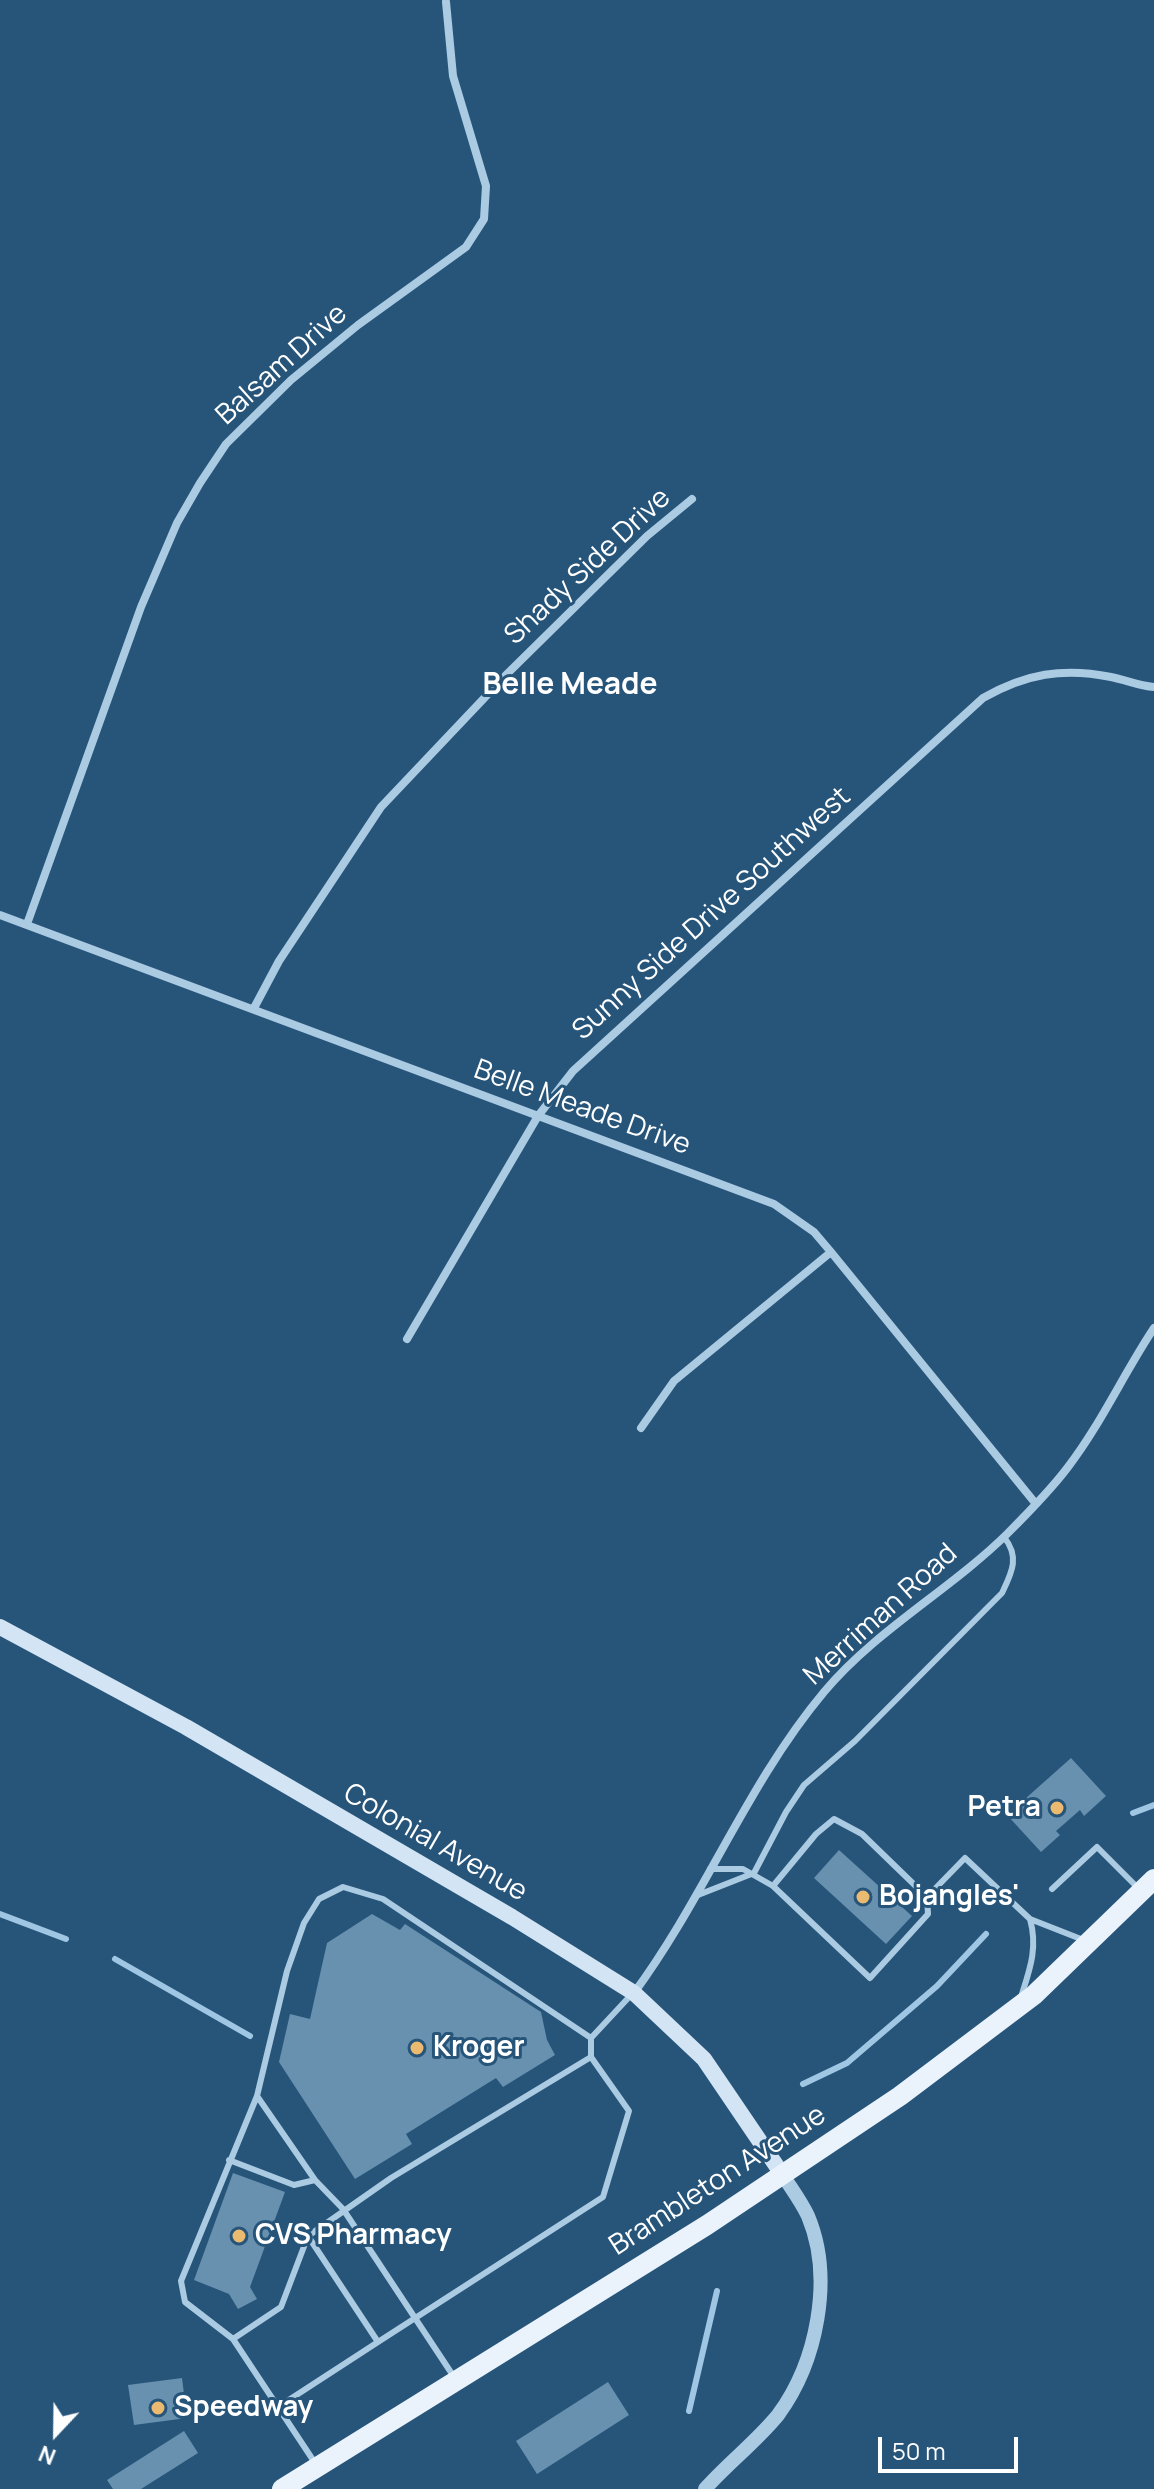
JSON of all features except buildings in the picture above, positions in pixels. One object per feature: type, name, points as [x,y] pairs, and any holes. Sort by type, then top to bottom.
[{"type":"main road","name":"Colonial Avenue","points":[[0,1627],[186,1727],[512,1917],[634,1993],[681,2034],[704,2059],[782,2174]]},
{"type":"main road","name":"Brambleton Avenue","points":[[282,2489],[782,2174],[932,2073],[1017,2009],[1147,1885]]},
{"type":"street","name":"Balsam Drive","points":[[27,924],[141,607],[200,483],[226,444],[291,380],[358,325],[466,247],[484,219],[486,186],[453,76],[446,2]]},
{"type":"street","name":"Shady Side Drive","points":[[254,1008],[287,949],[381,807],[508,673],[647,536],[692,499]]},
{"type":"street","name":"Sunny Side Drive Southwest","points":[[407,1339],[538,1116],[573,1071],[983,698],[1015,680],[1057,673],[1112,677],[1154,687]]},
{"type":"street","name":"Belle Meade Drive","points":[[0,915],[774,1204],[814,1232],[1036,1504]]},
{"type":"street","points":[[641,1428],[674,1381],[831,1252]]},
{"type":"street","name":"Merriman Road","points":[[634,1993],[694,1897],[772,1761],[827,1688],[879,1640],[1004,1537],[1036,1504],[1069,1466],[1154,1328]]},
{"type":"street","points":[[705,2489],[779,2413],[803,2368],[813,2339],[819,2263],[815,2237],[804,2208],[782,2174]]},
{"type":"lane","points":[[694,1897],[754,1873],[804,1785],[855,1741],[1002,1593],[1014,1569],[1014,1549],[1004,1537]]},
{"type":"lane","points":[[710,1869],[733,1867],[754,1873],[773,1886],[870,1978],[928,1914],[927,1897],[862,1834],[834,1819],[773,1886]]},
{"type":"lane","points":[[1052,1889],[1097,1847],[1147,1885]]},
{"type":"lane","points":[[927,1897],[965,1858],[1030,1919],[1086,1941]]},
{"type":"lane","points":[[317,2467],[233,2339],[185,2302],[181,2281],[257,2096],[287,1971],[304,1923],[319,1899],[343,1887],[383,1899],[591,2038]]},
{"type":"lane","points":[[1017,2009],[1033,1960],[1035,1937],[1030,1919]]},
{"type":"lane","points":[[278,2407],[603,2197],[629,2111],[591,2057],[591,2038],[634,1993]]},
{"type":"lane","points":[[233,2339],[281,2307],[308,2236],[343,2209],[591,2057]]},
{"type":"lane","points":[[257,2096],[315,2180],[343,2209],[456,2380]]},
{"type":"lane","points":[[229,2160],[294,2185],[315,2180]]},
{"type":"lane","points":[[308,2236],[378,2342]]},
{"type":"waterway","points":[[1133,1813],[1154,1805]]},
{"type":"waterway","points":[[0,1914],[66,1939]]},
{"type":"waterway","points":[[803,2084],[847,2063],[937,1986],[986,1934]]},
{"type":"waterway","points":[[115,1959],[250,2036]]},
{"type":"waterway","points":[[689,2411],[717,2291]]},
{"type":"place","name":"Petra","points":[[1057,1808]]},
{"type":"place","name":"Bojangles'","points":[[863,1897]]},
{"type":"place","name":"Kroger","points":[[417,2048]]},
{"type":"place","name":"CVS Pharmacy","points":[[239,2236]]},
{"type":"place","name":"Speedway","points":[[158,2408]]},
{"type":"district","name":"Belle Meade","points":[[570,686]]}]
